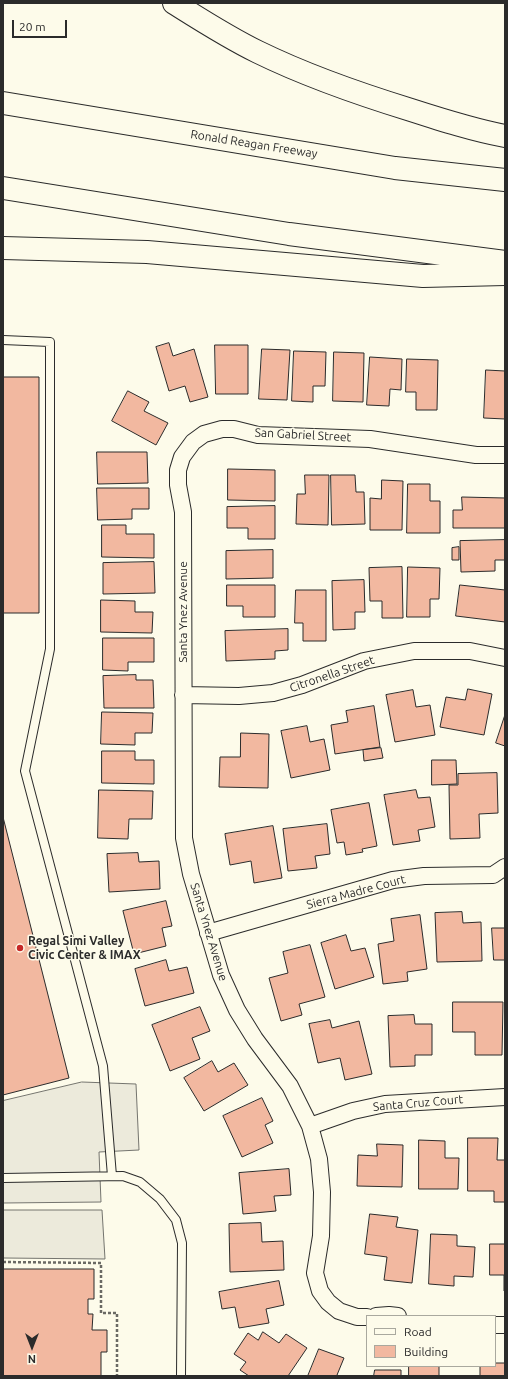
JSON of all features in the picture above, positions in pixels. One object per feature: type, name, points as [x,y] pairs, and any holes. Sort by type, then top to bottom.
[{"type":"highway","points":[[174,3],[257,51],[306,74],[371,97],[479,131],[505,136]]},
{"type":"highway","name":"Ronald Reagan Freeway","points":[[3,103],[395,168],[505,180]]},
{"type":"highway","points":[[3,188],[288,234],[505,262]]},
{"type":"highway","points":[[3,248],[148,252],[423,276],[505,274]]},
{"type":"street","name":"San Gabriel Street","points":[[183,528],[183,512],[178,485],[178,470],[182,457],[193,442],[204,434],[222,428],[234,428],[258,435],[370,439],[476,455],[505,454]]},
{"type":"street","name":"Santa Ynez Avenue","points":[[183,528],[184,838],[191,874],[221,975],[237,1010],[255,1039],[290,1086],[310,1126],[319,1159],[322,1192],[321,1236],[315,1273],[320,1291],[328,1302],[339,1311],[358,1317],[366,1317]]},
{"type":"street","name":"Citronella Street","points":[[183,695],[239,696],[274,693],[302,685],[364,661],[414,651],[470,651],[505,658]]},
{"type":"street","name":"Sierra Madre Court","points":[[208,933],[393,880],[424,876],[493,874],[505,867]]},
{"type":"street","name":"Santa Cruz Court","points":[[310,1126],[353,1111],[385,1104],[505,1097]]},
{"type":"lane","points":[[3,340],[50,342],[50,649],[25,772],[103,1066],[112,1176]]},
{"type":"lane","points":[[3,1178],[123,1176],[140,1182],[160,1199],[176,1220],[182,1243],[181,1376]]},
{"type":"path","points":[[3,1262],[101,1263],[101,1313],[117,1313],[118,1376]]},
{"type":"shaded area","points":[[82,1082],[136,1084],[139,1150],[99,1152],[101,1202],[3,1203],[3,1101]]},
{"type":"shaded area","points":[[3,1210],[102,1210],[105,1259],[3,1258]]},
{"type":"building","points":[[169,343],[173,356],[194,349],[208,397],[190,402],[185,386],[169,391],[156,347]]},
{"type":"building","points":[[215,345],[248,345],[248,394],[216,394]]},
{"type":"building","points":[[262,349],[290,350],[287,400],[259,399]]},
{"type":"building","points":[[294,351],[326,352],[325,386],[313,386],[313,402],[292,401]]},
{"type":"building","points":[[334,352],[364,353],[363,402],[333,401]]},
{"type":"building","points":[[370,357],[402,359],[401,390],[390,389],[389,406],[367,405]]},
{"type":"building","points":[[407,359],[438,360],[437,410],[416,410],[416,392],[406,392]]},
{"type":"building","points":[[486,370],[505,371],[505,419],[484,418]]},
{"type":"building","points":[[3,377],[39,377],[39,613],[3,613]]},
{"type":"building","points":[[128,391],[149,402],[144,411],[168,423],[156,445],[112,421]]},
{"type":"building","points":[[97,452],[147,452],[148,483],[98,484]]},
{"type":"building","points":[[228,469],[275,470],[275,501],[228,500]]},
{"type":"building","points":[[305,475],[329,475],[328,525],[296,524],[297,494],[305,494]]},
{"type":"building","points":[[331,475],[355,475],[356,492],[364,492],[365,524],[332,525]]},
{"type":"building","points":[[382,480],[403,481],[402,530],[370,530],[370,498],[381,499]]},
{"type":"building","points":[[408,484],[430,484],[430,501],[440,501],[440,533],[407,533]]},
{"type":"building","points":[[97,488],[149,488],[149,509],[132,509],[132,519],[98,520]]},
{"type":"building","points":[[462,497],[505,498],[505,528],[453,528],[453,510],[462,510]]},
{"type":"building","points":[[275,506],[275,539],[248,539],[248,528],[227,528],[227,507]]},
{"type":"building","points":[[102,525],[126,525],[126,534],[154,534],[154,558],[102,557]]},
{"type":"building","points":[[505,540],[505,560],[495,560],[495,571],[461,572],[460,541]]},
{"type":"building","points":[[459,547],[459,560],[452,560],[452,548]]},
{"type":"building","points":[[273,550],[273,578],[226,579],[226,551]]},
{"type":"building","points":[[154,562],[155,593],[103,594],[103,563]]},
{"type":"building","points":[[402,567],[403,618],[382,618],[382,601],[370,601],[369,568]]},
{"type":"building","points":[[408,567],[440,568],[439,599],[430,599],[430,617],[407,617]]},
{"type":"building","points":[[364,580],[365,612],[355,612],[355,629],[333,630],[332,581]]},
{"type":"building","points":[[227,585],[275,585],[275,617],[243,617],[243,606],[227,606]]},
{"type":"building","points":[[460,585],[505,590],[505,622],[456,616]]},
{"type":"building","points":[[296,590],[326,590],[326,641],[303,641],[303,623],[295,623]]},
{"type":"building","points":[[101,600],[135,601],[135,612],[153,612],[152,633],[101,632]]},
{"type":"building","points":[[288,629],[288,650],[275,651],[275,659],[226,661],[225,631]]},
{"type":"building","points":[[103,638],[154,638],[154,662],[128,662],[128,671],[103,670]]},
{"type":"building","points":[[136,675],[136,680],[153,680],[154,708],[104,708],[103,676]]},
{"type":"building","points":[[468,689],[492,694],[484,735],[440,727],[446,697],[465,700]]},
{"type":"building","points":[[413,690],[416,707],[430,705],[435,735],[395,742],[386,695]]},
{"type":"building","points":[[374,706],[380,747],[335,754],[331,725],[348,722],[346,711]]},
{"type":"building","points":[[102,712],[153,713],[152,733],[135,733],[135,745],[101,744]]},
{"type":"building","points":[[505,715],[505,746],[496,743]]},
{"type":"building","points":[[307,726],[310,742],[324,739],[330,770],[291,778],[281,731]]},
{"type":"building","points":[[241,733],[269,734],[268,788],[219,787],[220,757],[240,757]]},
{"type":"building","points":[[381,748],[383,758],[364,761],[363,750]]},
{"type":"building","points":[[102,751],[135,751],[135,760],[154,760],[154,784],[102,783]]},
{"type":"building","points":[[432,760],[456,760],[457,784],[432,785]]},
{"type":"building","points":[[497,773],[498,813],[479,814],[480,838],[450,839],[449,785],[458,785],[458,774]]},
{"type":"building","points":[[99,790],[153,791],[152,819],[129,819],[128,839],[98,838]]},
{"type":"building","points":[[416,790],[418,798],[430,797],[435,827],[418,830],[420,841],[393,845],[384,795]]},
{"type":"building","points":[[369,803],[377,846],[362,849],[363,852],[346,855],[344,842],[337,843],[331,810]]},
{"type":"building","name":"Regal Simi Valley Civic Center & IMAX","points":[[3,817],[69,1078],[3,1095]]},
{"type":"building","points":[[327,824],[330,854],[315,856],[317,868],[288,871],[283,829]]},
{"type":"building","points":[[273,826],[282,878],[254,883],[251,861],[230,865],[225,834]]},
{"type":"building","points":[[138,853],[139,862],[159,861],[160,889],[109,892],[107,854]]},
{"type":"building","points":[[166,901],[172,926],[162,928],[166,946],[134,954],[123,911]]},
{"type":"building","points":[[462,912],[463,923],[481,922],[482,961],[437,962],[435,913]]},
{"type":"building","points":[[420,915],[427,969],[407,972],[408,981],[383,984],[378,944],[394,941],[391,919]]},
{"type":"building","points":[[492,928],[505,928],[505,960],[494,960]]},
{"type":"building","points":[[346,935],[351,951],[365,948],[374,977],[335,989],[321,943]]},
{"type":"building","points":[[310,945],[325,997],[299,1004],[302,1015],[281,1021],[269,978],[288,973],[283,952]]},
{"type":"building","points":[[166,960],[169,971],[187,967],[194,993],[145,1006],[135,969]]},
{"type":"building","points":[[453,1002],[503,1002],[502,1055],[475,1055],[475,1032],[453,1032]]},
{"type":"building","points":[[200,1007],[210,1031],[192,1038],[200,1059],[170,1071],[152,1025]]},
{"type":"building","points":[[414,1015],[415,1024],[432,1024],[432,1055],[415,1055],[415,1066],[390,1067],[388,1016]]},
{"type":"building","points":[[330,1020],[332,1028],[359,1021],[372,1074],[345,1080],[340,1058],[318,1063],[309,1024]]},
{"type":"building","points":[[212,1061],[218,1072],[234,1063],[248,1085],[204,1111],[184,1078]]},
{"type":"building","points":[[262,1098],[273,1121],[265,1125],[273,1143],[242,1157],[223,1116]]},
{"type":"building","points":[[468,1138],[498,1138],[497,1160],[505,1160],[505,1202],[494,1202],[494,1191],[468,1191]]},
{"type":"building","points":[[419,1140],[445,1141],[445,1158],[459,1158],[458,1189],[419,1189]]},
{"type":"building","points":[[377,1144],[403,1145],[402,1187],[357,1186],[358,1155],[377,1156]]},
{"type":"building","points":[[289,1169],[291,1195],[274,1196],[276,1211],[243,1214],[239,1173]]},
{"type":"building","points":[[370,1214],[398,1217],[396,1227],[418,1230],[412,1283],[384,1280],[387,1257],[365,1254]]},
{"type":"building","points":[[261,1223],[262,1242],[283,1241],[284,1270],[230,1272],[229,1224]]},
{"type":"building","points":[[431,1234],[457,1235],[457,1246],[475,1247],[473,1277],[454,1276],[454,1286],[429,1284]]},
{"type":"building","points":[[490,1244],[505,1244],[505,1291],[504,1275],[490,1275]]},
{"type":"building","points":[[3,1269],[94,1269],[94,1299],[88,1299],[88,1314],[93,1314],[92,1330],[107,1330],[107,1352],[101,1352],[101,1376],[3,1376]]},
{"type":"building","points":[[279,1281],[284,1305],[266,1309],[269,1323],[239,1328],[235,1307],[222,1309],[219,1292]]},
{"type":"building","points":[[263,1332],[279,1343],[286,1334],[307,1348],[288,1376],[249,1376],[240,1370],[246,1362],[234,1354],[248,1333],[258,1340]]},
{"type":"building","points":[[319,1349],[344,1358],[337,1375],[339,1376],[308,1376]]},
{"type":"building","points":[[496,1363],[505,1363],[505,1376],[480,1376],[480,1367],[496,1367]]},
{"type":"building","points":[[409,1367],[439,1367],[439,1376],[409,1376]]},
{"type":"building","points":[[375,1370],[401,1370],[401,1376],[374,1376]]},
{"type":"place","name":"Regal Simi Valley Civic Center & IMAX","points":[[20,948]]}]
